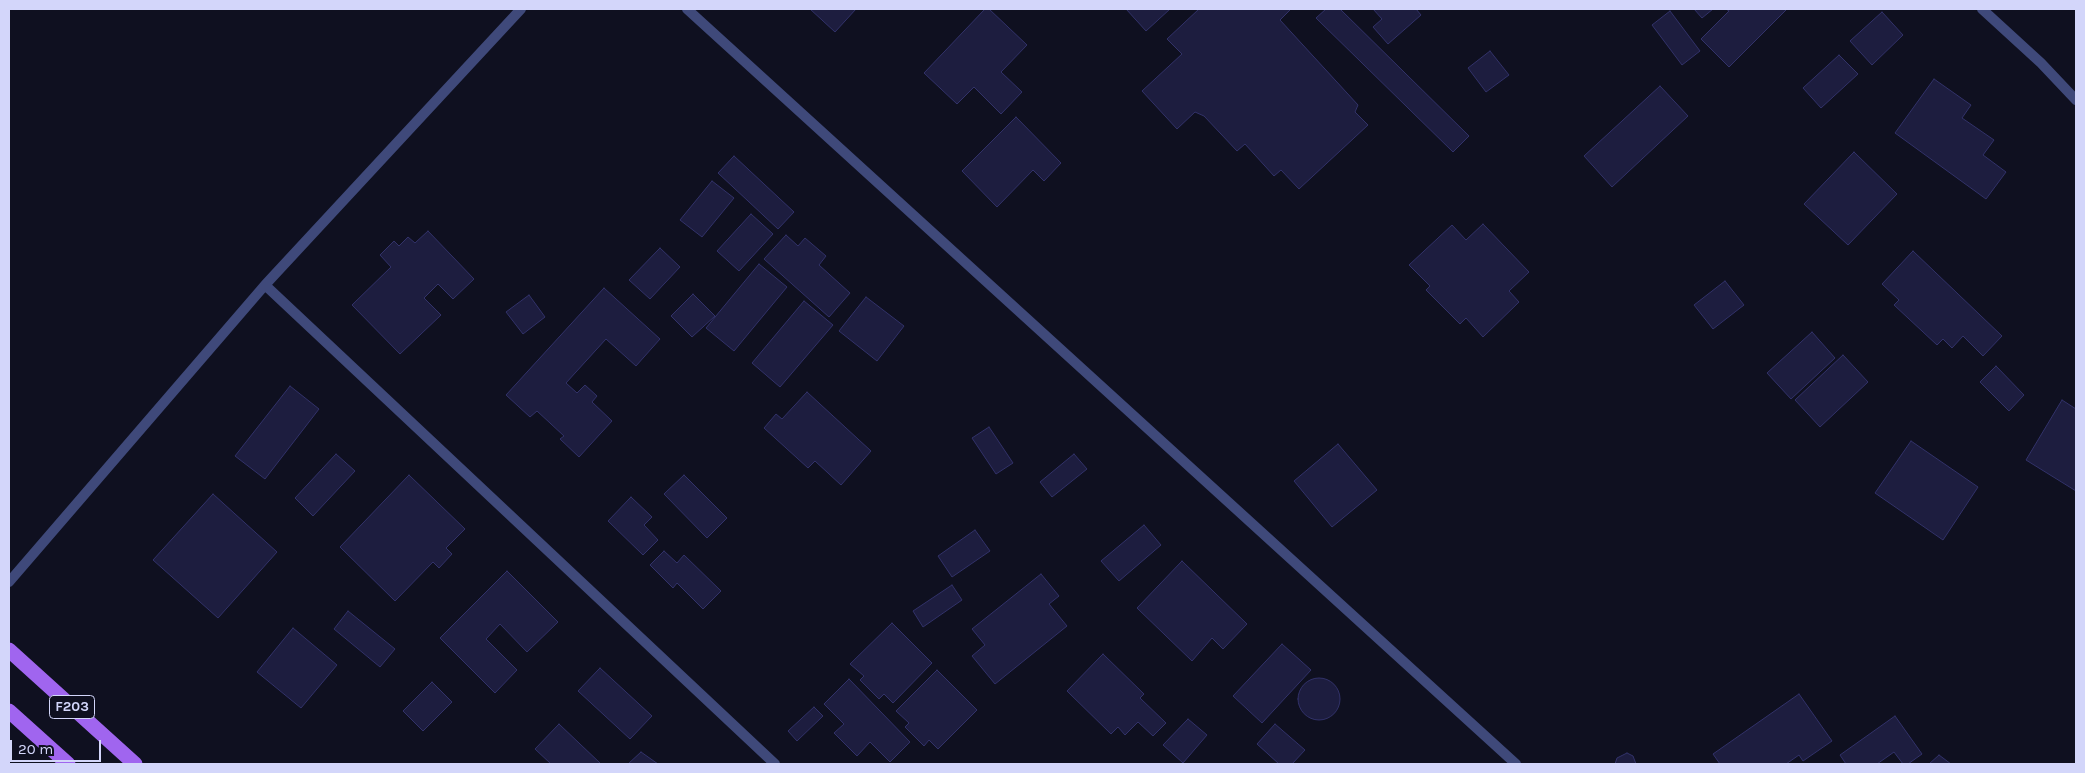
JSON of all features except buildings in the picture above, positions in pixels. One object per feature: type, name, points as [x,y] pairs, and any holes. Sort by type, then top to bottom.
[{"type":"main road","name":"F203","points":[[9,650],[135,764]]},
{"type":"main road","name":"F203","points":[[9,711],[68,764]]},
{"type":"street","points":[[9,582],[265,285],[521,9]]},
{"type":"street","points":[[687,9],[1516,764]]},
{"type":"street","points":[[1982,9],[2041,63],[2076,100]]},
{"type":"street","points":[[265,285],[775,764]]}]
